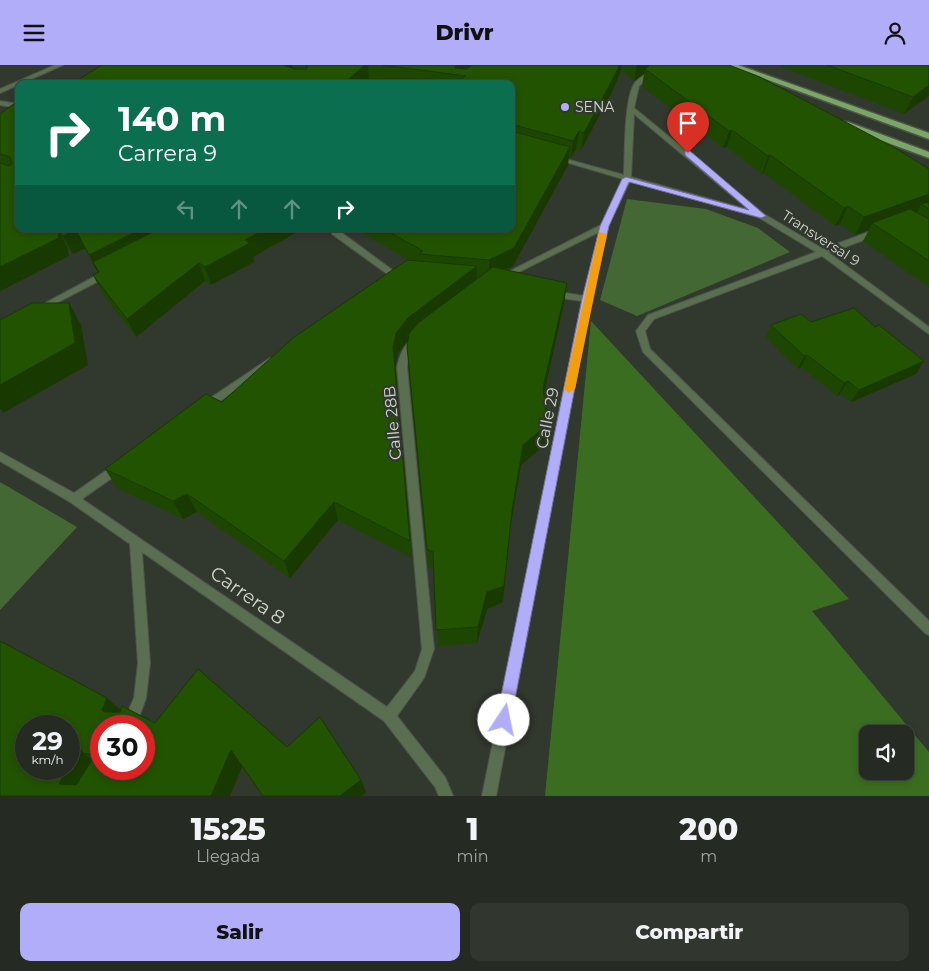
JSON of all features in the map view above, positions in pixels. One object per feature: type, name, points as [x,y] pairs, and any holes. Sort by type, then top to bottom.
[{"type":"main road","points":[[731,65],[929,136]]},
{"type":"main road","points":[[836,121],[929,155]]},
{"type":"street","points":[[25,80],[60,65]]},
{"type":"street","name":"Calle 29","points":[[489,796],[587,299],[604,226],[626,179],[631,108],[636,85],[653,71],[665,65]]},
{"type":"street","points":[[0,91],[15,84]]},
{"type":"street","points":[[0,103],[15,105]]},
{"type":"street","name":"Transversal 9","points":[[631,108],[761,216],[822,252],[929,331]]},
{"type":"street","points":[[547,155],[761,216]]},
{"type":"street","points":[[510,287],[495,284],[604,226]]},
{"type":"street","points":[[885,229],[651,317],[640,331],[646,350],[929,629]]},
{"type":"street","points":[[335,232],[389,277],[412,276]]},
{"type":"street","points":[[35,311],[113,270]]},
{"type":"street","points":[[548,293],[587,299]]},
{"type":"street","name":"Calle 28B","points":[[389,716],[420,674],[428,649],[402,367],[405,353],[423,335]]},
{"type":"street","points":[[194,415],[282,353]]},
{"type":"street","name":"Carrera 8","points":[[0,456],[74,499],[389,716],[440,782],[446,796]]},
{"type":"street","points":[[74,499],[130,459]]},
{"type":"street","points":[[133,715],[140,698],[144,663],[135,540]]},
{"type":"green space","points":[[627,199],[706,209],[758,228],[790,252],[637,316],[600,300]]},
{"type":"green space","points":[[591,321],[849,599],[812,611],[907,725],[859,725],[859,780],[914,780],[914,734],[929,752],[929,796],[545,796]]},
{"type":"green space","points":[[0,482],[77,527],[0,610]]},
{"type":"building","points":[[102,65],[283,65],[295,69],[307,69],[307,65],[365,65],[348,80],[78,80]]},
{"type":"building","points":[[382,65],[457,65],[455,68],[466,69],[473,65],[619,65],[584,133],[579,131],[573,141],[515,125],[515,80],[459,80],[466,76]]},
{"type":"building","points":[[650,65],[729,65],[760,77],[897,149],[929,169],[929,194],[864,217],[848,206],[844,208],[770,155],[768,156],[732,130],[729,131],[645,69]]},
{"type":"building","points":[[827,65],[929,65],[929,85],[913,97]]},
{"type":"building","points":[[15,103],[15,232],[58,232],[59,238],[0,267],[0,163],[9,166],[12,164],[10,157],[0,154],[0,114]]},
{"type":"building","points":[[515,132],[570,147],[514,248],[489,260],[419,254],[423,251],[389,232],[515,232]]},
{"type":"building","points":[[929,202],[929,209],[921,204]]},
{"type":"building","points":[[910,209],[929,219],[929,261],[872,223]]},
{"type":"building","points":[[60,232],[72,232],[63,236]]},
{"type":"building","points":[[77,232],[135,232],[89,255]]},
{"type":"building","points":[[153,232],[260,232],[245,240],[250,243],[205,267],[199,263],[127,319],[93,275],[99,272],[93,262]]},
{"type":"building","points":[[407,260],[477,266],[409,317],[396,333],[393,347],[410,541],[334,502],[284,561],[187,494],[173,501],[105,469],[206,394],[222,402],[293,338]]},
{"type":"building","points":[[493,267],[567,283],[543,388],[548,424],[523,445],[512,511],[504,586],[487,592],[478,627],[436,630],[433,552],[427,549],[407,347],[409,334],[418,323]]},
{"type":"building","points":[[32,303],[69,303],[75,343],[0,385],[0,320]]},
{"type":"building","points":[[854,308],[875,327],[879,325],[924,361],[859,390],[848,381],[844,383],[807,355],[804,356],[771,325],[801,314],[811,322]]},
{"type":"building","points":[[0,641],[107,698],[102,710],[104,712],[120,712],[122,706],[139,715],[90,715],[90,754],[83,753],[80,748],[80,715],[15,715],[15,780],[61,780],[59,784],[76,785],[90,763],[90,780],[155,780],[155,723],[198,669],[287,747],[320,717],[361,780],[340,796],[263,796],[231,750],[211,796],[0,796]]},
{"type":"slow traffic","points":[[569,389],[602,234]]},
{"type":"place","name":"SENA","points":[[565,107]]},
{"type":"route","points":[[504,720],[587,299],[604,226],[626,179],[761,216],[688,153]]}]
